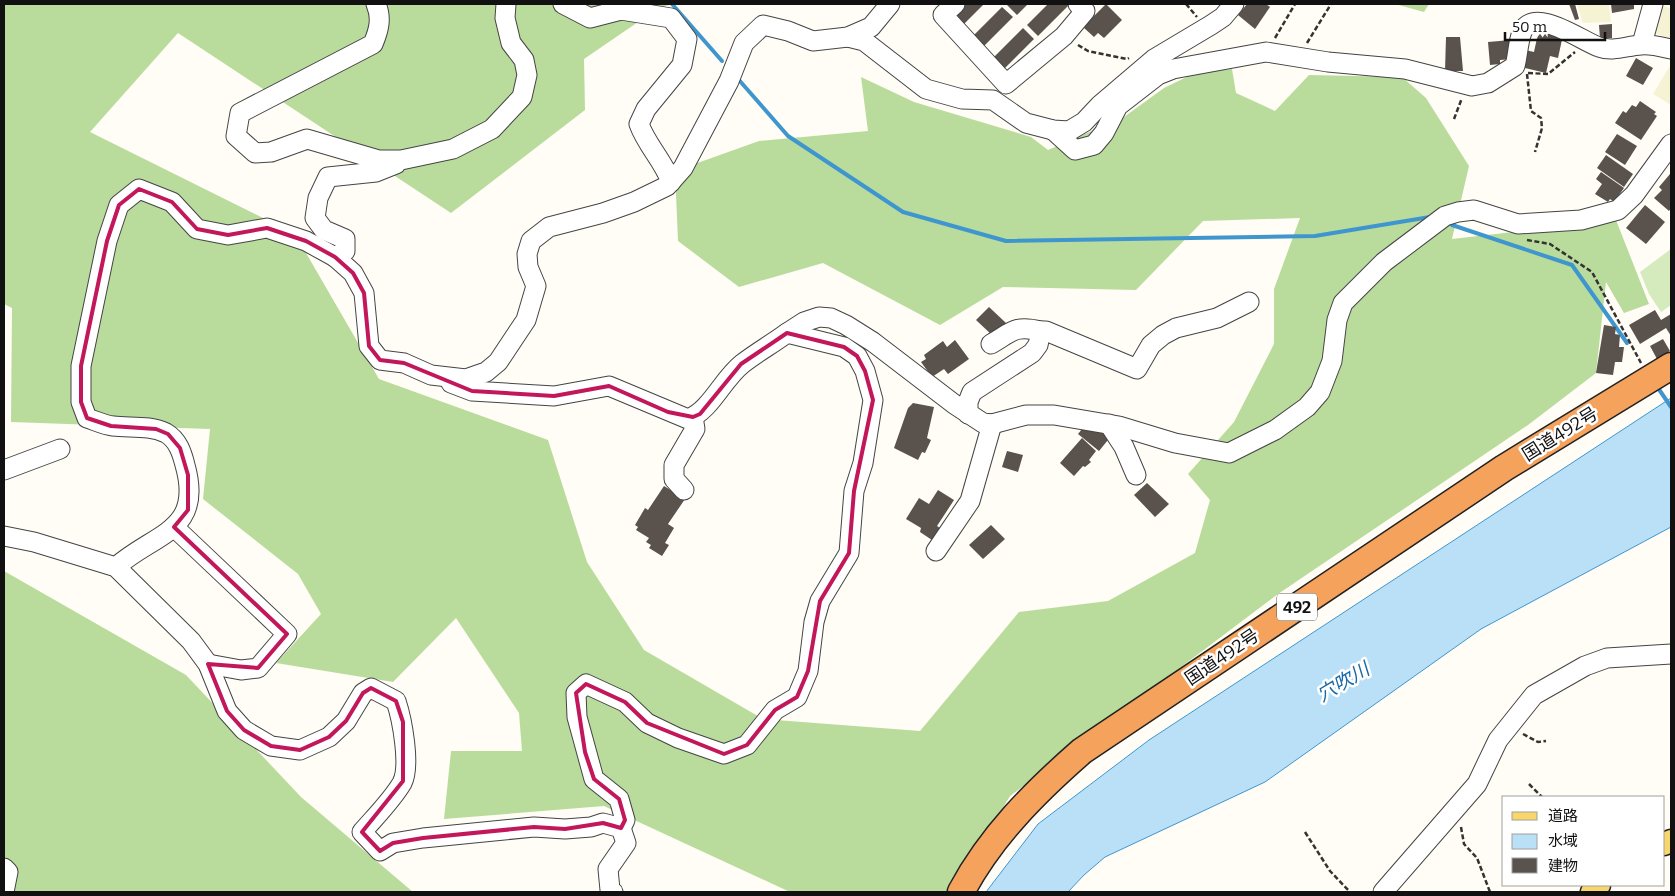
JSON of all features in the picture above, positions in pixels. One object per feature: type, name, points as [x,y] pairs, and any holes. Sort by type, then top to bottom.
[{"type":"highway","name":"国道492号","points":[[961,892],[1002,830],[1040,788],[1082,751],[1504,468],[1671,366]]},
{"type":"street","points":[[376,4],[380,13],[379,32],[373,44],[240,113],[236,136],[255,153],[271,152],[307,140],[379,160],[411,158],[453,149],[492,129],[522,97],[527,74],[524,60],[512,43],[505,18],[506,4]]},
{"type":"street","points":[[563,4],[590,18],[621,10],[671,18],[687,39],[682,65],[646,109],[639,124],[645,142],[667,170],[671,182]]},
{"type":"street","points":[[431,375],[466,379],[486,372],[498,362],[526,320],[536,286],[528,267],[527,254],[531,241],[549,227],[603,213],[634,202],[667,186],[671,182],[683,168],[729,82],[744,43],[763,25],[788,31],[813,41],[848,37],[871,26],[890,4]]},
{"type":"street","points":[[955,4],[943,15],[1006,84],[1064,36],[1085,11],[1078,4]]},
{"type":"street","points":[[848,37],[864,41],[926,89],[962,99],[993,100],[1026,123],[1053,130],[1069,131],[1084,122],[1100,105],[1154,59],[1223,17],[1234,4]]},
{"type":"street","points":[[1642,44],[1653,4]]},
{"type":"street","points":[[1053,130],[1074,150],[1094,145],[1104,133],[1118,106],[1158,74],[1173,69],[1266,52],[1301,58],[1406,69],[1468,85],[1488,84],[1519,71],[1515,66],[1523,30],[1529,24],[1542,22],[1556,26],[1599,47],[1619,49],[1642,44],[1671,49]]},
{"type":"street","points":[[116,567],[174,527],[188,510],[188,475],[180,448],[168,434],[156,429],[111,426],[87,418],[81,402],[81,366],[107,241],[119,205],[140,189],[172,202],[197,229],[228,235],[267,228],[306,241],[335,257],[353,273],[364,293],[369,346],[380,360],[404,363],[472,390],[554,396],[609,386],[688,419],[700,414],[723,381],[742,364],[804,322],[819,317],[831,318],[873,342],[968,414],[983,423],[992,424],[1026,415],[1054,415],[1109,424],[1175,443],[1229,453],[1275,430],[1307,407],[1320,392],[1332,361],[1337,320],[1343,303],[1384,262],[1445,216],[1474,210],[1518,224],[1581,220],[1600,216],[1618,210],[1634,195],[1669,152]]},
{"type":"street","points":[[335,257],[345,251],[345,239],[324,230],[314,218],[318,198],[328,177],[376,172],[411,158]]},
{"type":"street","points":[[991,344],[1016,329],[1023,327],[1046,331],[1137,369],[1151,345],[1163,335],[1176,328],[1217,318],[1249,302]]},
{"type":"street","points":[[968,414],[968,402],[972,392],[1032,353],[1038,346],[1040,331]]},
{"type":"street","points":[[613,892],[610,890],[608,869],[626,843],[621,828],[625,820],[619,799],[594,779],[577,717],[576,693],[586,684],[605,691],[625,702],[647,723],[678,738],[713,751],[724,754],[747,745],[775,710],[797,697],[808,671],[814,622],[820,602],[849,553],[854,490],[863,463],[873,400],[868,381],[857,356],[844,347],[787,333]]},
{"type":"street","points":[[684,490],[674,479],[674,465],[695,429],[693,417]]},
{"type":"street","points":[[936,551],[970,501],[992,424]]},
{"type":"street","points":[[1109,424],[1124,447],[1136,475]]},
{"type":"street","points":[[4,470],[60,449]]},
{"type":"street","points":[[174,527],[287,634],[258,668],[241,670],[208,664]]},
{"type":"street","points":[[4,536],[34,542],[116,567],[191,640],[208,664],[227,711],[244,730],[271,746],[300,750],[329,737],[346,721],[363,692],[371,688],[396,701],[403,722],[405,756],[403,781],[362,832],[380,851],[393,843],[423,838],[534,827],[565,829],[591,827],[603,823],[621,828]]},
{"type":"street","points":[[1383,892],[1477,784],[1498,740],[1534,695],[1585,666],[1620,656],[1671,654]]},
{"type":"street","points":[[4,868],[8,872],[4,892]]},
{"type":"path","points":[[1266,52],[1295,4]]},
{"type":"path","points":[[1301,58],[1310,37],[1331,4]]},
{"type":"path","points":[[1064,36],[1088,51],[1127,59],[1134,56]]},
{"type":"path","points":[[1536,152],[1542,128],[1541,118],[1531,111],[1519,71],[1548,74],[1588,42]]},
{"type":"path","points":[[1454,119],[1468,85]]},
{"type":"path","points":[[1522,239],[1550,244],[1592,272],[1625,331],[1648,379]]},
{"type":"path","points":[[1509,726],[1538,742],[1546,741]]},
{"type":"path","points":[[1529,784],[1541,796]]},
{"type":"path","points":[[1456,809],[1461,823],[1464,844],[1477,858],[1490,892]]},
{"type":"path","points":[[1306,832],[1330,871],[1350,892]]},
{"type":"highlighted area","points":[[139,189],[172,202],[197,229],[228,235],[267,228],[306,241],[335,257],[353,273],[364,293],[369,346],[380,360],[404,363],[472,391],[554,396],[609,386],[668,412],[693,417],[700,414],[741,364],[787,333],[844,347],[857,356],[865,371],[873,400],[854,491],[849,553],[820,601],[808,671],[797,697],[775,710],[747,745],[724,754],[647,723],[625,702],[586,684],[576,693],[585,752],[594,779],[619,799],[625,820],[621,828],[603,823],[565,829],[534,827],[423,838],[393,843],[380,851],[362,832],[403,781],[403,722],[396,701],[371,688],[363,693],[346,721],[329,737],[300,750],[271,746],[244,730],[227,711],[208,664],[258,668],[287,634],[174,527],[188,510],[188,475],[180,448],[168,434],[156,429],[111,426],[87,418],[81,402],[81,366],[107,241],[119,205]]},
{"type":"shaded area","points":[[1577,4],[1609,4],[1611,22],[1583,23]]},
{"type":"shaded area","points":[[1663,6],[1671,9],[1671,39],[1654,33]]},
{"type":"shaded area","points":[[1669,67],[1671,68],[1671,105],[1653,94]]},
{"type":"green space","points":[[4,4],[674,4],[660,7],[584,59],[585,110],[451,213],[178,33],[90,132],[295,234],[379,379],[548,440],[587,562],[644,650],[763,719],[920,731],[1019,612],[1108,601],[1195,553],[1210,500],[1188,474],[1234,422],[1274,344],[1274,289],[1300,218],[1203,221],[1136,290],[1003,287],[940,325],[823,263],[739,287],[678,241],[675,171],[759,141],[868,131],[861,77],[914,102],[1031,137],[1048,150],[1124,117],[1164,88],[1195,73],[1232,69],[1236,93],[1275,111],[1309,75],[1402,77],[1426,98],[1469,166],[1452,239],[1616,220],[1649,304],[1624,313],[1606,282],[1596,373],[1528,425],[1278,594],[1010,796],[952,892],[790,892],[604,806],[444,819],[451,751],[522,751],[519,713],[456,618],[393,682],[276,663],[321,614],[298,574],[203,499],[210,429],[11,422],[12,308],[4,304]]},
{"type":"green space","points":[[1395,4],[1429,4],[1424,12]]},
{"type":"green space","points":[[1671,249],[1671,305],[1661,312],[1649,294],[1640,272]]},
{"type":"green space","points":[[4,571],[186,675],[301,797],[413,892],[4,892]]},
{"type":"water","name":"穴吹川","points":[[1671,398],[1671,527],[1481,629],[1265,782],[1105,857],[1068,892],[986,892],[1038,824],[1149,740]]},
{"type":"building","points":[[963,4],[984,4],[961,27],[950,17]]},
{"type":"building","points":[[1006,4],[1028,4],[1017,15]]},
{"type":"building","points":[[1048,4],[1070,4],[1038,36],[1027,25]]},
{"type":"building","points":[[1106,4],[1122,20],[1104,38],[1098,33],[1094,37],[1083,27]]},
{"type":"building","points":[[1247,4],[1266,4],[1270,7],[1255,29],[1238,15]]},
{"type":"building","points":[[1569,4],[1575,4],[1579,19],[1575,20]]},
{"type":"building","points":[[1611,4],[1634,4],[1634,9],[1612,13]]},
{"type":"building","points":[[1002,7],[1013,17],[981,49],[970,39]]},
{"type":"building","points":[[1612,24],[1612,38],[1600,38],[1599,25]]},
{"type":"building","points":[[1023,28],[1034,39],[1002,71],[991,60]]},
{"type":"building","points":[[1539,29],[1563,35],[1558,58],[1550,56],[1546,73],[1521,67],[1525,50],[1534,52]]},
{"type":"building","points":[[1446,37],[1460,37],[1463,71],[1445,71]]},
{"type":"building","points":[[1511,40],[1513,59],[1500,60],[1500,64],[1490,65],[1488,42]]},
{"type":"building","points":[[1636,58],[1653,68],[1643,85],[1626,76]]},
{"type":"building","points":[[1640,101],[1656,112],[1654,114],[1657,116],[1641,140],[1615,123],[1623,111],[1626,113],[1632,105],[1636,107]]},
{"type":"building","points":[[1617,134],[1637,146],[1625,165],[1605,152]]},
{"type":"building","points":[[1606,155],[1633,174],[1624,187],[1597,168]]},
{"type":"building","points":[[1601,172],[1624,188],[1614,202],[1610,199],[1608,202],[1595,194],[1602,184],[1596,179]]},
{"type":"building","points":[[1670,174],[1671,208],[1669,211],[1654,198],[1662,190],[1659,187]]},
{"type":"building","points":[[1645,205],[1665,222],[1646,244],[1626,228]]},
{"type":"building","points":[[989,307],[1006,323],[993,336],[976,320]]},
{"type":"building","points":[[1655,310],[1661,320],[1671,314],[1671,336],[1666,328],[1640,344],[1629,325]]},
{"type":"building","points":[[1604,325],[1616,327],[1615,334],[1620,335],[1619,347],[1624,347],[1622,362],[1615,362],[1613,375],[1596,373]]},
{"type":"building","points":[[1663,339],[1670,351],[1657,359],[1650,346]]},
{"type":"building","points":[[955,340],[969,359],[948,374],[944,369],[932,377],[921,362],[926,359],[924,355],[943,341],[947,347]]},
{"type":"building","points":[[913,403],[934,407],[927,438],[931,440],[925,453],[922,452],[918,460],[894,448],[908,408]]},
{"type":"building","points":[[1086,424],[1112,435],[1099,451],[1078,434]]},
{"type":"building","points":[[1082,438],[1096,451],[1089,460],[1091,462],[1085,467],[1083,466],[1074,476],[1060,463]]},
{"type":"building","points":[[1007,451],[1023,455],[1018,472],[1002,467]]},
{"type":"building","points":[[1147,483],[1169,504],[1155,517],[1134,495]]},
{"type":"building","points":[[664,486],[685,499],[668,524],[674,528],[665,543],[669,545],[662,556],[649,548],[651,545],[646,542],[649,538],[636,530],[638,527],[635,525],[645,508],[648,510]]},
{"type":"building","points":[[938,490],[954,500],[937,526],[943,530],[935,542],[920,532],[921,528],[906,519],[919,498],[929,504]]},
{"type":"building","points":[[991,525],[1005,539],[983,559],[969,545]]},
{"type":"waterway","points":[[672,4],[722,61]]},
{"type":"waterway","points":[[739,80],[788,136],[903,212],[1006,241],[1315,236],[1430,217]]},
{"type":"waterway","points":[[1452,225],[1572,265],[1627,343]]},
{"type":"waterway","points":[[1656,385],[1671,407]]}]
